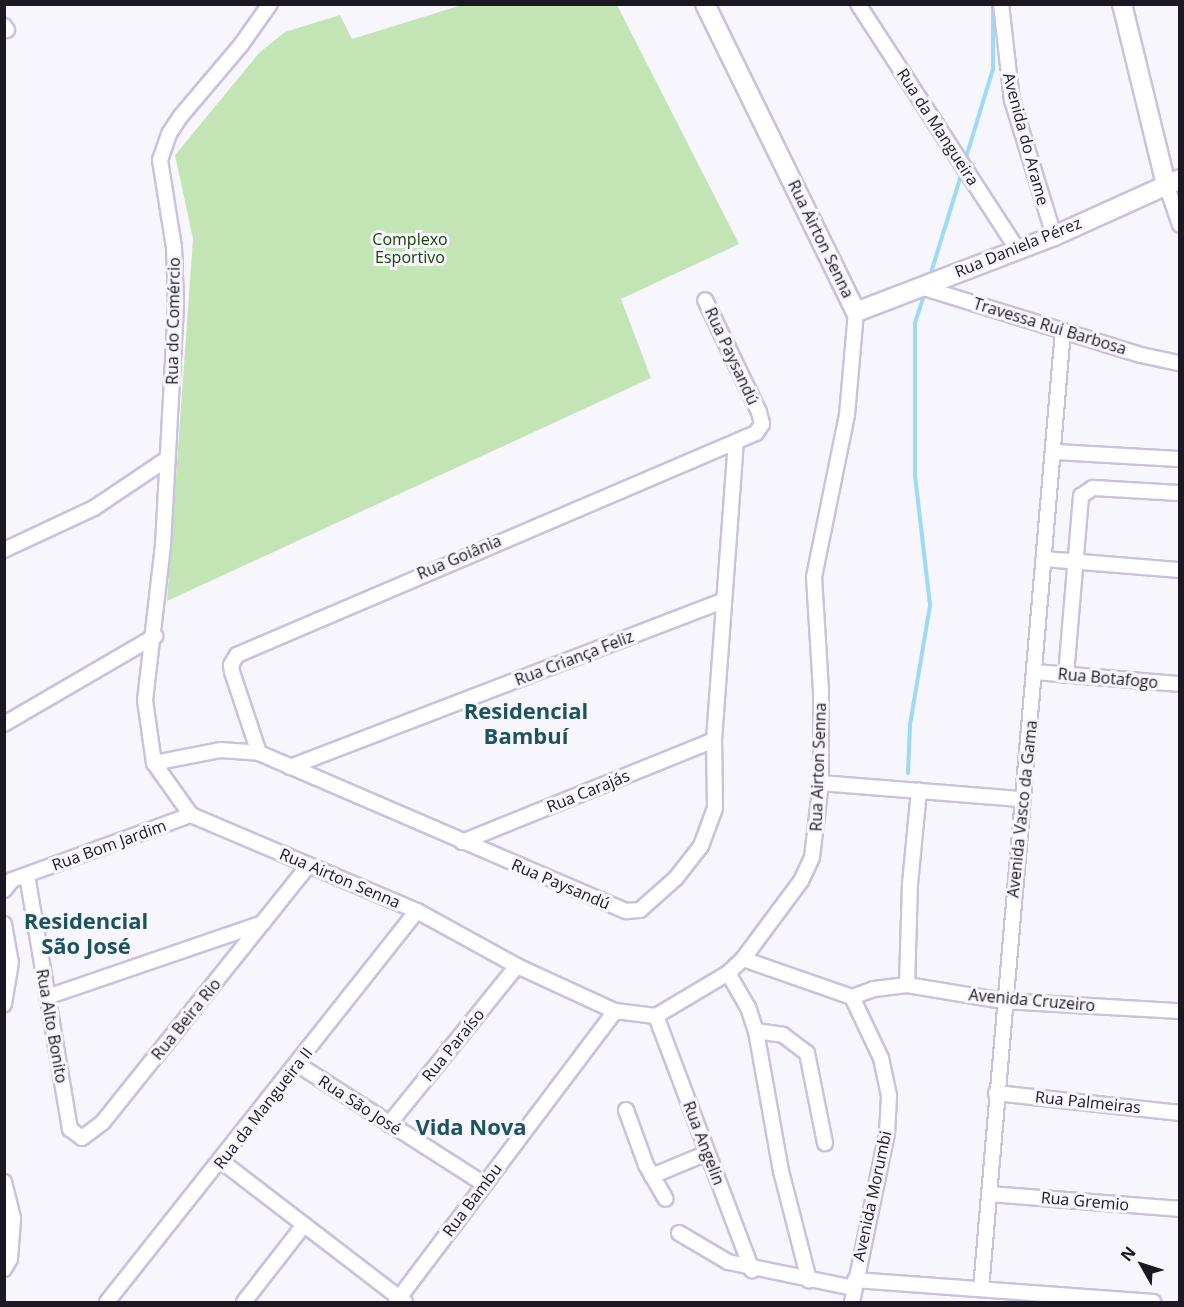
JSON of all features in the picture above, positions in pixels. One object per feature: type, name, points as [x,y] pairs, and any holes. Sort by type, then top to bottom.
[{"type":"street","name":"Rua do Comércio","points":[[167,459],[176,305],[174,247],[162,181],[161,154],[180,117],[241,45],[270,4]]},
{"type":"street","name":"Rua Airton Senna","points":[[191,815],[417,911],[517,966],[615,1011],[656,1016],[728,973],[743,959],[801,881],[812,857],[821,783],[821,691],[814,577],[847,415],[856,312],[705,4]]},
{"type":"street","name":"Rua da Mangueira","points":[[858,4],[1017,249]]},
{"type":"street","name":"Avenida do Arame","points":[[1001,4],[1012,100],[1054,236]]},
{"type":"street","points":[[1122,4],[1172,181],[1179,225]]},
{"type":"street","name":"Rua Daniela Pérez","points":[[856,312],[1054,236],[1172,181]]},
{"type":"street","name":"Travessa Rui Barbosa","points":[[927,286],[1141,355],[1179,363]]},
{"type":"street","name":"Rua Paysandú","points":[[705,300],[759,412]]},
{"type":"street","name":"Avenida Vasco da Gama","points":[[981,1289],[1004,1001],[1046,559],[1063,330]]},
{"type":"street","name":"Rua Goiânia","points":[[259,753],[232,672],[231,665],[237,655],[484,546],[736,443],[760,428],[759,412]]},
{"type":"street","name":"Rua Paysandú","points":[[154,763],[220,750],[259,753],[626,911],[640,910],[676,878],[709,830],[715,808],[714,740],[736,443]]},
{"type":"street","points":[[1054,452],[1179,459]]},
{"type":"street","points":[[4,550],[94,508],[167,459]]},
{"type":"street","points":[[167,459],[155,636],[145,681],[154,763],[191,815]]},
{"type":"street","points":[[1066,675],[1081,496],[1086,490],[1093,488],[1179,493]]},
{"type":"street","points":[[1046,559],[1179,570]]},
{"type":"street","name":"Rua Criança Feliz","points":[[290,767],[724,600]]},
{"type":"street","points":[[4,724],[155,636]]},
{"type":"street","name":"Rua Botafogo","points":[[1036,672],[1179,684]]},
{"type":"street","name":"Rua Carajás","points":[[462,842],[714,740]]},
{"type":"street","points":[[821,783],[1022,799]]},
{"type":"street","points":[[907,985],[910,884],[919,790]]},
{"type":"street","name":"Rua Bom Jardim","points":[[7,882],[191,815]]},
{"type":"street","name":"Rua Beira Rio","points":[[66,1107],[73,1134],[82,1138],[89,1135],[265,922],[309,865]]},
{"type":"street","name":"Rua Alto Bonito","points":[[27,875],[66,1107]]},
{"type":"street","name":"Rua da Mangueira II","points":[[107,1302],[417,911]]},
{"type":"street","points":[[47,997],[265,922]]},
{"type":"street","points":[[4,924],[11,962],[4,1004]]},
{"type":"street","points":[[743,959],[852,997]]},
{"type":"street","name":"Rua Paraíso","points":[[389,1124],[517,966]]},
{"type":"street","points":[[728,973],[748,1007],[756,1031],[778,1160],[809,1280]]},
{"type":"street","name":"Avenida Cruzeiro","points":[[852,997],[874,989],[907,985],[1004,1001],[1179,1011]]},
{"type":"street","name":"Avenida Morumbi","points":[[852,997],[881,1058],[889,1096],[887,1133],[854,1290]]},
{"type":"street","name":"Rua Bambu","points":[[400,1301],[484,1184],[615,1011]]},
{"type":"street","name":"Rua Angelin","points":[[656,1016],[752,1270]]},
{"type":"street","points":[[756,1031],[783,1035],[807,1053],[825,1143]]},
{"type":"street","name":"Rua São José","points":[[297,1064],[484,1184]]},
{"type":"street","name":"Rua Palmeiras","points":[[996,1092],[1179,1113]]},
{"type":"street","points":[[626,1110],[652,1176],[666,1199]]},
{"type":"street","points":[[652,1176],[707,1153]]},
{"type":"street","points":[[221,1161],[400,1301]]},
{"type":"street","points":[[4,1182],[13,1219],[10,1258],[4,1269]]},
{"type":"street","name":"Rua Gremio","points":[[990,1194],[1179,1209]]},
{"type":"street","points":[[244,1302],[304,1225]]},
{"type":"street","points":[[679,1233],[703,1251],[752,1270],[854,1290],[981,1289],[1153,1302]]},
{"type":"green space","name":"Complexo Esportivo","points":[[465,4],[617,5],[739,244],[621,299],[651,378],[167,601],[193,239],[175,155],[259,53],[285,32],[340,15],[352,39]]},
{"type":"waterway","points":[[965,161],[993,69],[993,4]]},
{"type":"waterway","points":[[930,276],[962,172]]},
{"type":"waterway","points":[[908,773],[910,725],[930,605],[915,475],[915,323],[925,292]]},
{"type":"district","name":"Residencial Bambuí","points":[[526,722]]},
{"type":"district","name":"Residencial São José","points":[[86,932]]},
{"type":"district","name":"Vida Nova","points":[[471,1127]]}]
